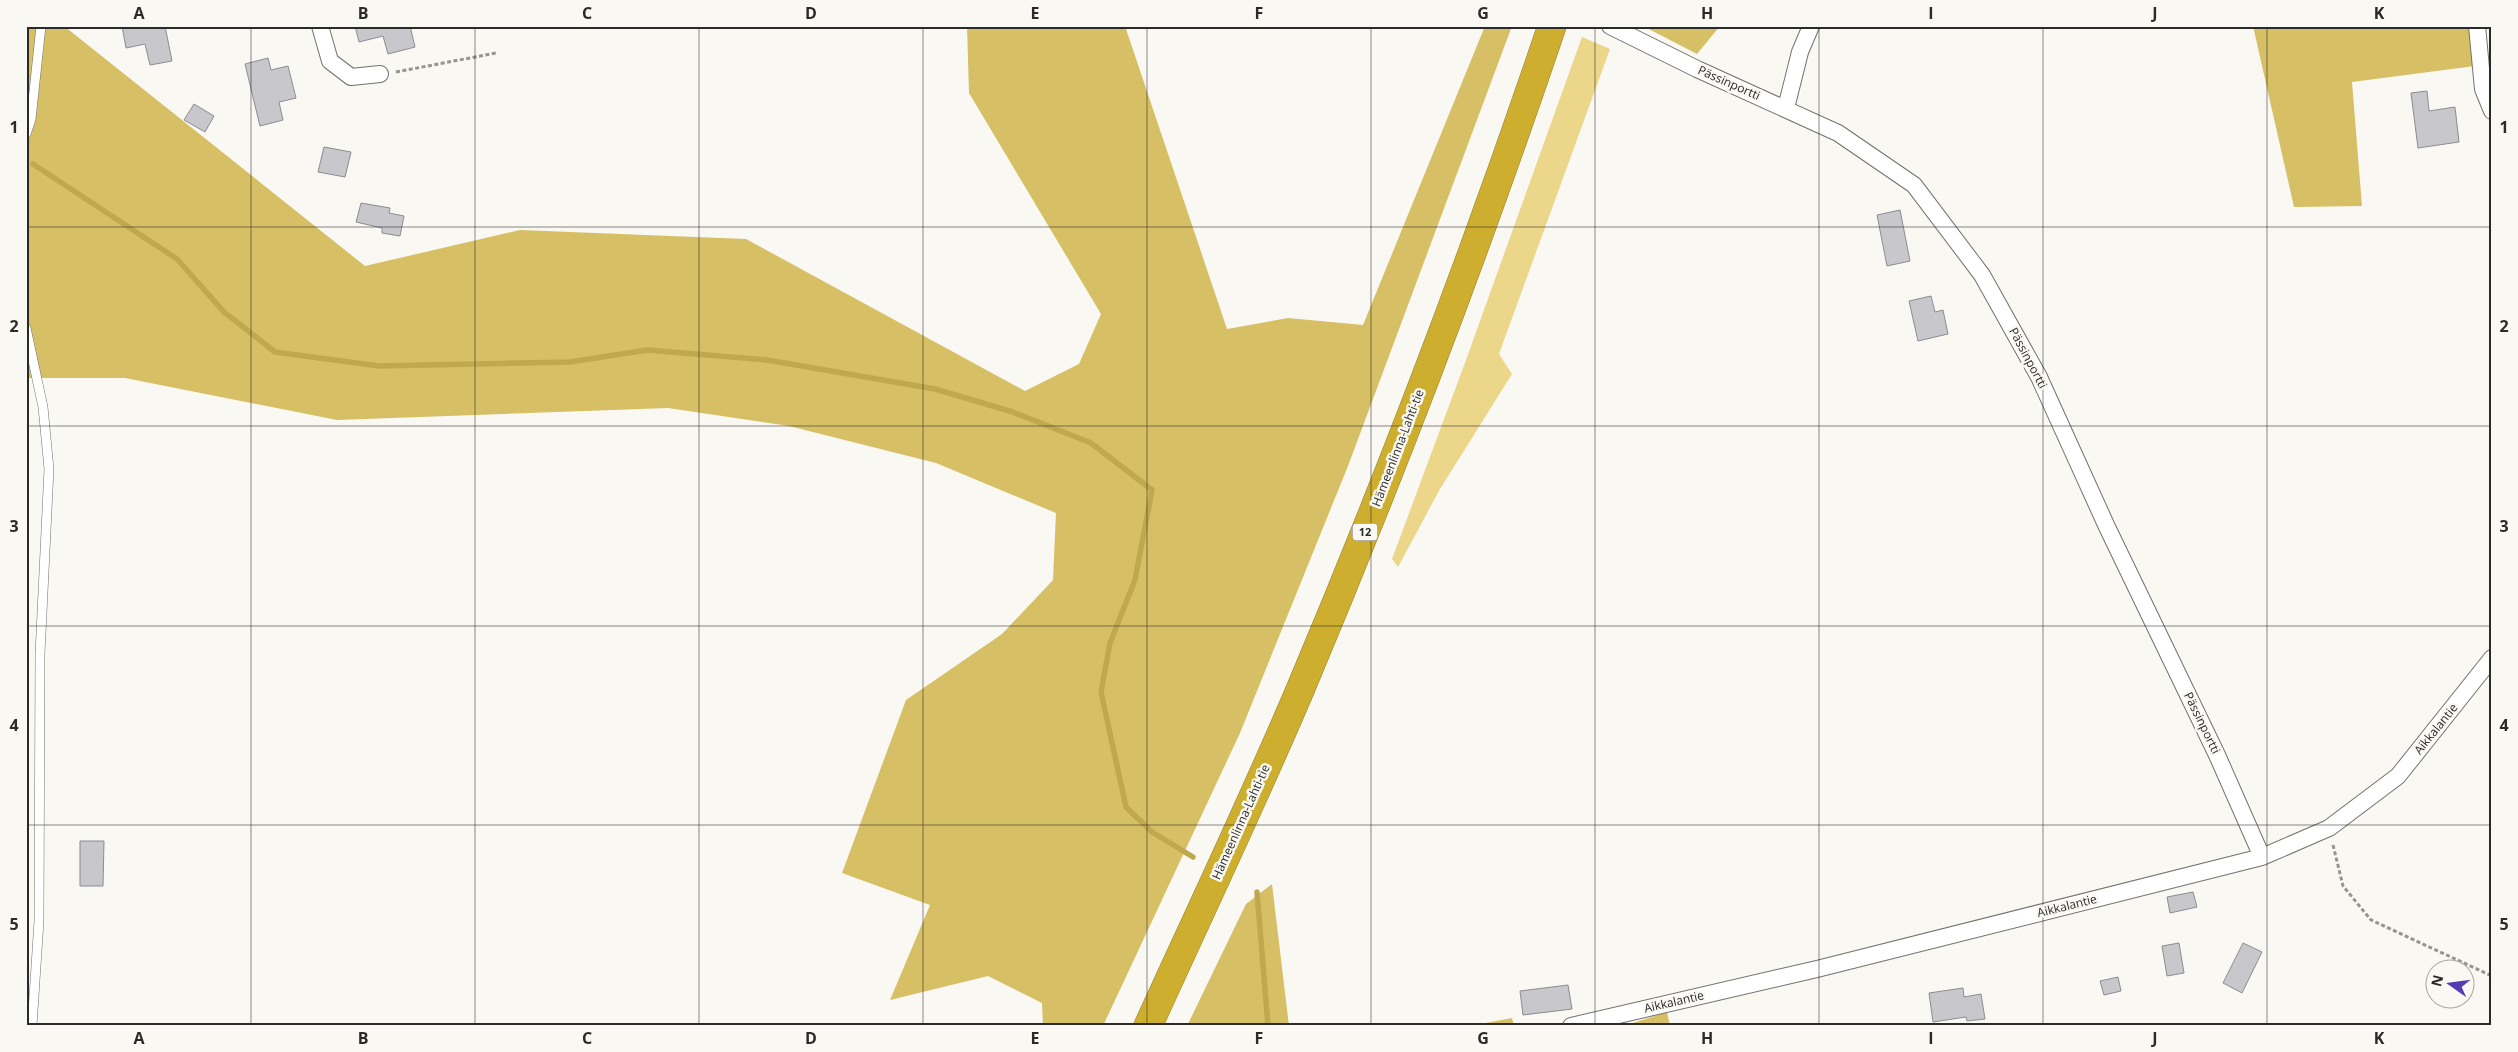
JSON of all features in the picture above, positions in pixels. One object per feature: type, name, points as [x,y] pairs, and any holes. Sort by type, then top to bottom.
[{"type":"highway","name":"Hämeenlinna-Lahti-tie","points":[[1148,1026],[1299,691],[1372,514],[1505,164],[1552,26]]},
{"type":"street","points":[[320,26],[330,61],[351,77],[380,74]]},
{"type":"street","name":"Pässinportti","points":[[1610,26],[1697,69],[1838,133],[1914,185],[1982,275],[2039,377],[2107,527],[2217,755],[2262,857]]},
{"type":"street","points":[[1786,108],[1800,52],[1811,26]]},
{"type":"street","points":[[2477,26],[2483,89],[2492,111]]},
{"type":"street","name":"Aikkalantie","points":[[1571,1026],[1817,969],[2262,857],[2329,828],[2398,776],[2492,658]]},
{"type":"lane","points":[[26,134],[31,119],[41,26]]},
{"type":"lane","points":[[26,328],[43,407],[49,469],[40,654],[39,921],[32,1026]]},
{"type":"path","points":[[380,74],[496,53]]},
{"type":"path","points":[[2329,828],[2343,886],[2371,920],[2492,976]]},
{"type":"shaded area","points":[[26,26],[64,26],[365,266],[520,230],[746,239],[1025,391],[1079,364],[1101,314],[969,93],[967,26],[1125,26],[1227,329],[1288,318],[1363,325],[1485,26],[1512,26],[1348,466],[1240,733],[1103,1026],[1043,1026],[1042,1003],[988,976],[890,1000],[930,905],[842,873],[906,700],[1002,634],[1053,580],[1056,513],[936,463],[789,426],[668,408],[337,420],[125,378],[26,378]]},
{"type":"shaded area","points":[[1643,26],[1720,26],[1697,54]]},
{"type":"shaded area","points":[[2253,26],[2483,26],[2490,64],[2352,82],[2362,206],[2294,207]]},
{"type":"shaded area","points":[[1582,37],[1610,49],[1499,354],[1512,374],[1440,489],[1398,567],[1392,559]]},
{"type":"shaded area","points":[[1272,884],[1289,1026],[1187,1026],[1246,904]]},
{"type":"shaded area","points":[[1667,1012],[1670,1026],[1624,1026]]},
{"type":"shaded area","points":[[1512,1018],[1514,1026],[1470,1026]]},
{"type":"building","points":[[122,26],[165,26],[172,61],[150,65],[145,44],[126,48]]},
{"type":"building","points":[[355,26],[410,26],[415,47],[388,54],[383,36],[359,42]]},
{"type":"building","points":[[268,58],[271,70],[288,66],[296,98],[279,102],[283,120],[260,126],[245,64]]},
{"type":"building","points":[[2427,91],[2429,111],[2455,107],[2459,142],[2418,148],[2411,93]]},
{"type":"building","points":[[194,104],[214,116],[205,132],[184,120]]},
{"type":"building","points":[[324,147],[351,152],[345,177],[318,172]]},
{"type":"building","points":[[361,203],[390,208],[389,213],[404,216],[400,236],[382,233],[382,228],[356,222]]},
{"type":"building","points":[[1900,210],[1910,261],[1887,266],[1877,215]]},
{"type":"building","points":[[1931,296],[1935,312],[1943,310],[1948,334],[1918,341],[1909,301]]},
{"type":"building","points":[[80,841],[104,841],[103,886],[80,886]]},
{"type":"building","points":[[2193,892],[2197,907],[2170,913],[2167,897]]},
{"type":"building","points":[[2179,943],[2184,973],[2167,976],[2162,946]]},
{"type":"building","points":[[2243,943],[2262,952],[2242,993],[2223,983]]},
{"type":"building","points":[[2118,977],[2121,991],[2104,995],[2100,981]]},
{"type":"building","points":[[1568,985],[1572,1009],[1523,1015],[1520,991]]},
{"type":"building","points":[[1963,988],[1964,997],[1981,994],[1985,1019],[1967,1021],[1966,1017],[1933,1022],[1929,993]]},
{"type":"waterway","points":[[33,164],[177,259],[224,312],[275,352],[379,366],[570,362],[647,350],[767,360],[935,389],[1013,412],[1091,443],[1152,490],[1135,580],[1110,643],[1101,692],[1126,807],[1152,832],[1193,857]]},
{"type":"waterway","points":[[1257,892],[1268,1026]]}]
